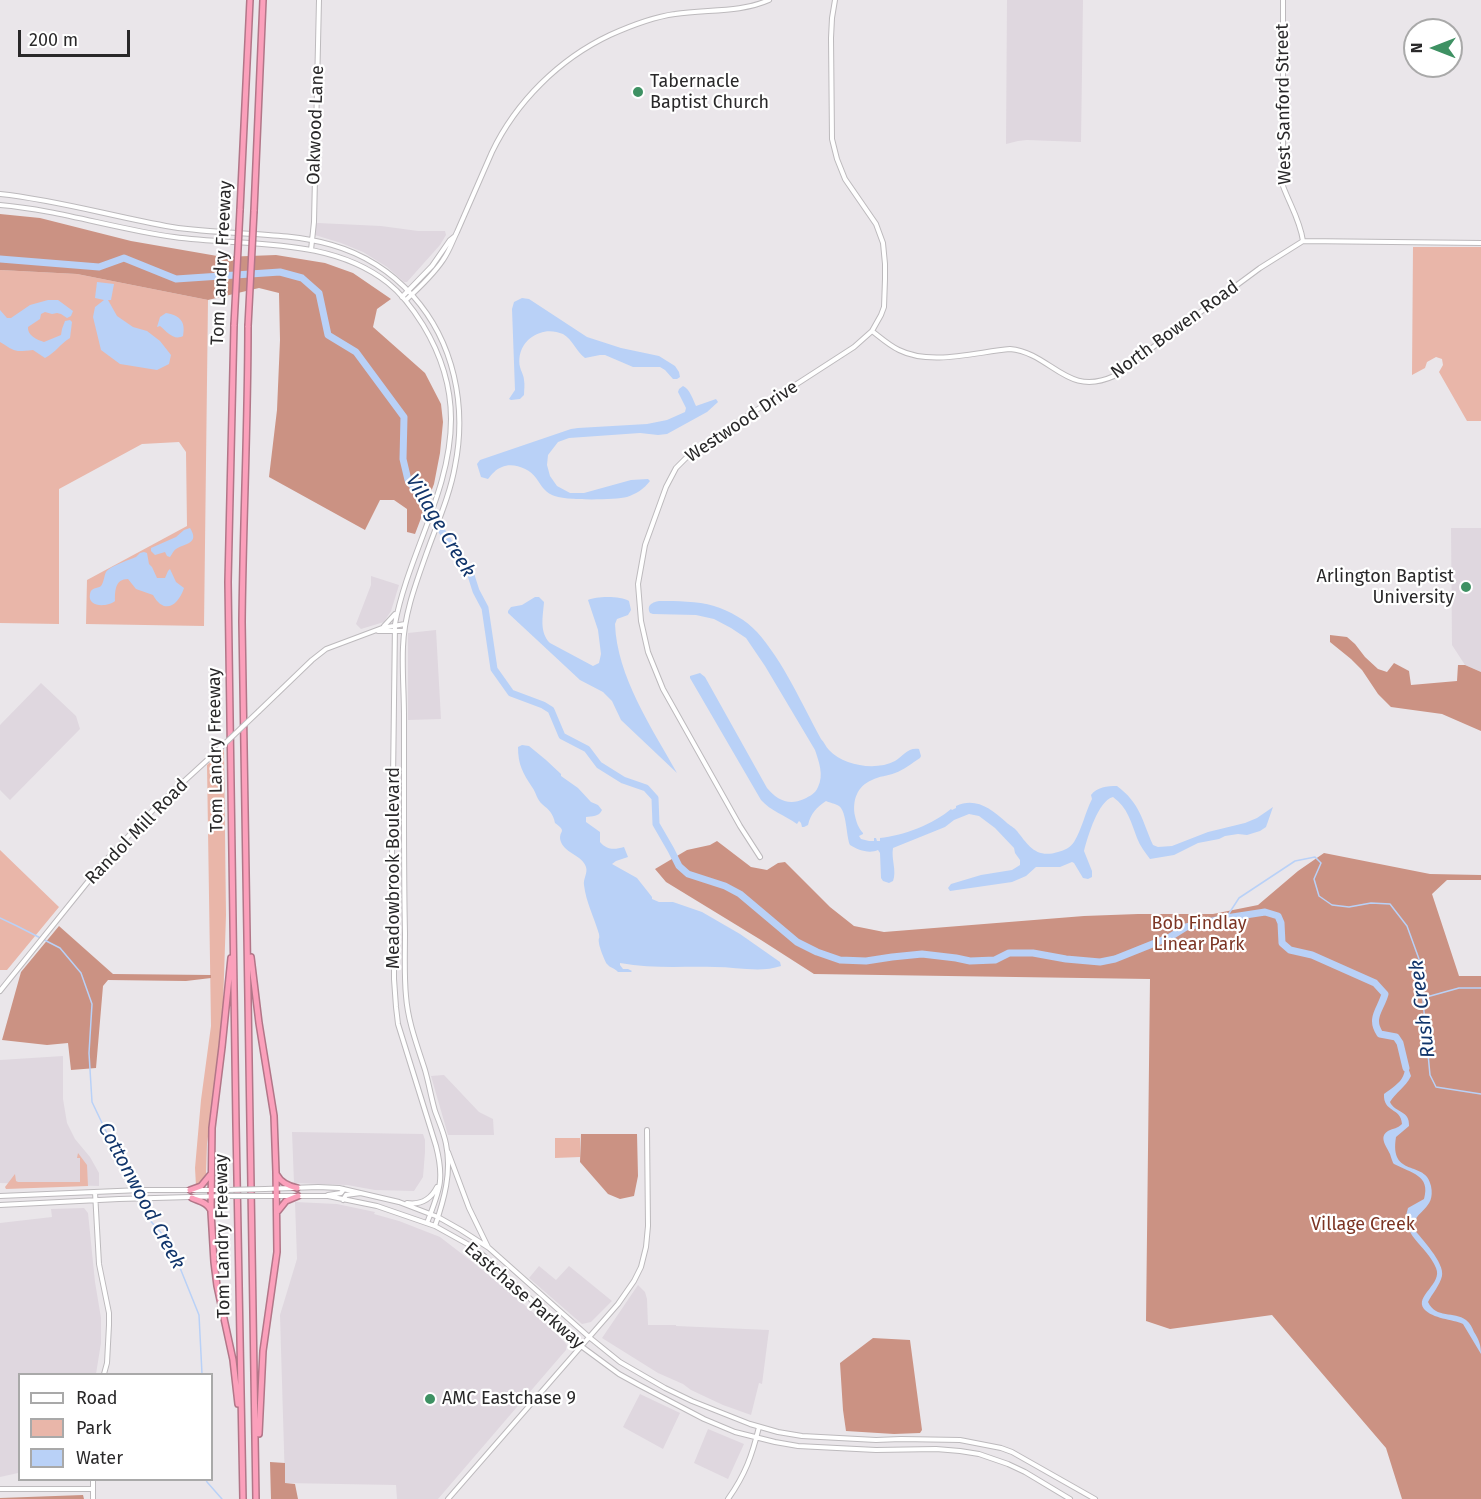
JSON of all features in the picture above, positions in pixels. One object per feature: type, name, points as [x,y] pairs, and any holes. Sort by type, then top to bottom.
[{"type":"highway","name":"Tom Landry Freeway","points":[[243,1497],[228,582],[234,325],[250,0]]},
{"type":"highway","name":"Tom Landry Freeway","points":[[256,1499],[242,550],[248,326],[263,0]]},
{"type":"highway","points":[[234,929],[212,1128],[212,1212],[217,1286],[233,1360],[242,1434]]},
{"type":"highway","points":[[248,930],[259,1023],[274,1116],[277,1193],[277,1252],[263,1351],[259,1480],[256,1490]]},
{"type":"highway","points":[[190,1190],[201,1185],[212,1174]]},
{"type":"highway","points":[[276,1174],[282,1182],[297,1188]]},
{"type":"highway","points":[[277,1213],[286,1201],[298,1196]]},
{"type":"highway","points":[[192,1198],[210,1206],[212,1212]]},
{"type":"main road","name":"Oakwood Lane","points":[[311,249],[319,0]]},
{"type":"main road","points":[[404,298],[455,236],[493,151],[507,126],[550,75],[573,56],[609,35],[645,21],[673,14],[752,6],[769,0]]},
{"type":"main road","name":"Westwood Drive","points":[[760,857],[735,818],[656,675],[648,651],[639,605],[638,584],[645,545],[673,472],[686,458],[738,422],[854,347],[872,331],[884,307],[883,243],[876,224],[845,179],[834,150],[831,38],[835,0]]},
{"type":"main road","name":"West Sanford Street","points":[[1283,0],[1283,186],[1298,219],[1303,241]]},
{"type":"main road","points":[[0,194],[74,206],[177,228],[313,239],[366,257],[401,283],[426,312],[438,332],[447,351],[459,402],[455,466],[405,624]]},
{"type":"main road","name":"Meadowbrook Boulevard","points":[[0,205],[55,212],[149,234],[213,242],[289,246],[326,252],[368,270],[388,283],[404,298],[434,342],[448,391],[451,418],[449,448],[438,492],[398,608],[395,628],[392,857],[394,979],[398,1024],[440,1164],[440,1181],[427,1223]]},
{"type":"main road","points":[[1303,241],[1481,243]]},
{"type":"main road","name":"North Bowen Road","points":[[872,331],[897,350],[910,354],[934,358],[1018,350],[1037,357],[1068,378],[1076,381],[1097,382],[1114,376],[1260,268],[1303,241]]},
{"type":"main road","points":[[380,629],[391,620],[398,608]]},
{"type":"main road","name":"Meadowbrook Boulevard","points":[[405,624],[403,649],[406,990],[410,1023],[446,1146],[447,1184],[435,1226]]},
{"type":"main road","name":"Randol Mill Road","points":[[0,991],[88,881],[133,831],[312,660],[326,649],[352,638],[405,624]]},
{"type":"main road","name":"Randol Mill Road","points":[[395,628],[404,631]]},
{"type":"main road","points":[[393,797],[404,798]]},
{"type":"main road","points":[[448,1499],[618,1304],[634,1281],[644,1256],[648,1226],[647,1130]]},
{"type":"main road","points":[[446,1146],[469,1208],[489,1248]]},
{"type":"main road","points":[[399,1202],[411,1204],[423,1201],[434,1194],[440,1181]]},
{"type":"main road","name":"Eastchase Parkway","points":[[1,1196],[154,1190],[190,1190],[226,1196],[265,1196],[297,1188],[325,1187],[344,1189],[399,1202],[438,1217],[489,1248],[588,1337],[620,1362],[670,1391],[714,1411],[759,1427],[802,1436],[876,1440],[960,1440]]},
{"type":"main road","name":"Eastchase Parkway","points":[[1,1205],[192,1198],[226,1190],[265,1189],[298,1196],[328,1196],[377,1206],[435,1226],[471,1246],[581,1346],[619,1374],[700,1417],[735,1432],[798,1446],[851,1449],[925,1448]]},
{"type":"main road","points":[[328,1196],[341,1193],[344,1189]]},
{"type":"main road","points":[[95,1192],[99,1264],[109,1313],[108,1357],[104,1373]]},
{"type":"main road","points":[[343,1200],[346,1195],[362,1193]]},
{"type":"main road","points":[[1,1196],[1,1205]]},
{"type":"main road","points":[[666,1399],[670,1391]]},
{"type":"main road","points":[[728,1499],[749,1463],[759,1427]]},
{"type":"main road","points":[[850,1439],[851,1449]]},
{"type":"main road","points":[[925,1448],[932,1442],[960,1440],[1001,1448],[1095,1499]]},
{"type":"main road","points":[[925,1448],[979,1454],[1008,1464],[1070,1499]]},
{"type":"main road","points":[[93,1481],[93,1499]]},
{"type":"main road","points":[[0,1489],[93,1489]]},
{"type":"shaded area","points":[[1007,0],[1083,0],[1081,142],[1027,140],[1006,144]]},
{"type":"shaded area","points":[[315,224],[445,231],[446,235],[407,282],[404,282],[387,267],[363,252],[315,235]]},
{"type":"shaded area","name":"Arlington Baptist University","points":[[1451,528],[1481,528],[1481,672],[1465,665],[1452,645]]},
{"type":"shaded area","points":[[371,576],[399,585],[391,611],[384,622],[361,629],[356,624],[371,585]]},
{"type":"shaded area","points":[[436,630],[441,719],[408,720],[408,633]]},
{"type":"shaded area","points":[[41,683],[76,716],[80,729],[10,800],[0,790],[0,725]]},
{"type":"shaded area","points":[[63,1056],[63,1099],[67,1123],[75,1139],[90,1157],[99,1173],[99,1186],[0,1183],[0,1060]]},
{"type":"shaded area","points":[[444,1075],[479,1112],[493,1119],[494,1135],[448,1135],[431,1076]]},
{"type":"shaded area","points":[[292,1132],[423,1134],[425,1152],[423,1177],[414,1191],[294,1183]]},
{"type":"shaded area","points":[[295,1202],[337,1204],[375,1212],[374,1214],[440,1237],[520,1301],[567,1345],[566,1350],[438,1499],[397,1499],[396,1485],[285,1483],[280,1315],[297,1259]]},
{"type":"shaded area","points":[[84,1208],[88,1213],[101,1318],[101,1343],[96,1373],[18,1373],[18,1473],[0,1477],[0,1223],[52,1217],[51,1209]]},
{"type":"shaded area","points":[[539,1266],[556,1280],[569,1266],[612,1301],[591,1322],[582,1324],[529,1278]]},
{"type":"shaded area","points":[[638,1285],[645,1292],[647,1299],[648,1325],[769,1330],[762,1384],[759,1383],[751,1415],[723,1405],[658,1373],[602,1338]]},
{"type":"shaded area","points":[[640,1394],[680,1413],[663,1449],[623,1427]]},
{"type":"shaded area","points":[[708,1429],[744,1444],[728,1479],[694,1463]]},
{"type":"green space","points":[[0,214],[40,218],[131,241],[223,257],[276,255],[325,263],[353,273],[391,299],[377,309],[373,327],[425,373],[441,404],[443,422],[434,484],[415,534],[407,532],[407,509],[394,500],[380,500],[365,530],[269,477],[277,410],[280,340],[279,293],[259,288],[208,300],[77,274],[0,270]]},
{"type":"green space","points":[[1413,247],[1481,247],[1481,421],[1467,421],[1439,372],[1443,365],[1442,359],[1436,357],[1427,362],[1425,368],[1412,375]]},
{"type":"green space","points":[[0,270],[77,274],[208,300],[204,626],[86,624],[87,580],[187,526],[186,452],[179,442],[142,444],[59,489],[59,624],[0,623]]},
{"type":"green space","points":[[1330,635],[1347,637],[1378,669],[1387,672],[1394,663],[1409,671],[1411,685],[1457,681],[1458,665],[1465,665],[1481,672],[1481,731],[1442,714],[1391,707],[1378,694],[1362,670],[1330,642]]},
{"type":"green space","points":[[224,749],[226,915],[222,1036],[207,1144],[206,1174],[202,1182],[196,1186],[195,1168],[201,1100],[211,1026],[207,765]]},
{"type":"green space","name":"Bob Findlay Linear Park","points":[[717,841],[751,867],[767,870],[778,863],[785,862],[830,907],[854,926],[884,932],[1084,916],[1213,914],[1258,905],[1298,871],[1324,853],[1430,874],[1481,875],[1481,880],[1447,880],[1432,894],[1459,976],[1481,976],[1481,1499],[1402,1499],[1386,1448],[1272,1315],[1170,1329],[1146,1321],[1150,979],[814,974],[666,882],[655,869],[687,850],[710,845]]},
{"type":"green space","points":[[0,850],[59,907],[7,970],[0,970]]},
{"type":"green space","points":[[59,926],[113,974],[211,975],[211,978],[186,981],[108,980],[103,986],[96,1068],[71,1070],[68,1043],[47,1045],[2,1040],[21,972]]},
{"type":"green space","points":[[581,1134],[637,1134],[638,1176],[634,1196],[620,1199],[608,1194],[580,1162]]},
{"type":"green space","points":[[555,1138],[580,1138],[580,1157],[555,1158]]},
{"type":"green space","points":[[78,1153],[87,1165],[88,1186],[6,1189],[5,1187],[15,1174],[18,1182],[80,1182]]},
{"type":"green space","points":[[873,1338],[910,1340],[922,1430],[920,1433],[846,1431],[840,1363]]},
{"type":"green space","points":[[270,1462],[285,1463],[285,1483],[295,1484],[298,1499],[271,1499]]},
{"type":"green space","points":[[83,1495],[84,1499],[0,1499],[0,1498]]},
{"type":"water","points":[[97,282],[114,284],[111,300],[108,300],[117,316],[133,327],[147,331],[160,341],[171,355],[169,364],[157,370],[120,364],[101,350],[93,317],[95,307],[104,300],[95,298]]},
{"type":"water","points":[[522,298],[529,299],[587,337],[621,348],[659,356],[675,366],[680,377],[673,379],[660,367],[633,367],[605,355],[585,358],[563,334],[546,331],[530,338],[523,346],[519,361],[524,378],[524,395],[520,399],[509,399],[515,390],[512,309],[514,302]]},
{"type":"water","points":[[58,300],[73,311],[71,316],[67,318],[61,314],[45,312],[41,314],[40,319],[28,327],[29,332],[44,342],[61,335],[65,321],[70,320],[72,322],[70,338],[45,358],[33,350],[15,350],[0,342],[0,310],[7,318],[11,318],[30,305]]},
{"type":"water","points":[[166,313],[175,315],[181,320],[184,327],[183,336],[174,337],[160,326],[157,327],[160,317]]},
{"type":"water","points":[[683,386],[696,406],[716,399],[718,402],[707,412],[667,434],[640,433],[569,438],[558,442],[548,455],[547,465],[550,476],[557,486],[570,493],[584,493],[631,480],[648,479],[650,481],[634,494],[627,497],[600,499],[558,497],[547,492],[530,472],[511,465],[498,469],[488,479],[481,477],[477,464],[480,460],[571,429],[647,424],[667,420],[685,412],[686,408],[678,392]]},
{"type":"water","points":[[190,528],[193,533],[192,540],[175,550],[170,557],[165,552],[155,555],[151,551],[151,548]]},
{"type":"water","points":[[144,552],[147,553],[149,564],[157,578],[165,578],[170,569],[176,582],[184,588],[178,600],[170,606],[162,605],[153,595],[136,589],[128,579],[118,583],[115,601],[112,603],[99,605],[92,602],[91,592],[101,586],[108,570]]},
{"type":"water","points":[[539,597],[544,602],[543,629],[550,643],[593,666],[599,663],[601,654],[598,630],[588,600],[609,597],[629,601],[631,610],[628,615],[617,619],[615,624],[622,663],[637,702],[677,773],[621,720],[612,701],[603,692],[580,680],[508,613],[511,607],[522,605]]},
{"type":"water","points":[[659,601],[694,602],[714,606],[737,616],[753,628],[784,669],[821,739],[829,750],[843,760],[860,765],[879,766],[895,761],[912,749],[919,749],[920,758],[898,772],[867,783],[859,790],[854,810],[857,823],[863,833],[859,836],[861,839],[874,841],[876,838],[880,841],[880,838],[908,832],[936,820],[956,806],[970,803],[983,806],[995,813],[1016,830],[1033,849],[1050,854],[1065,850],[1074,842],[1093,792],[1113,786],[1117,786],[1131,799],[1140,812],[1153,845],[1158,847],[1172,846],[1208,832],[1245,823],[1273,807],[1266,827],[1247,835],[1225,836],[1198,843],[1174,855],[1150,859],[1140,844],[1126,811],[1113,797],[1098,812],[1084,851],[1092,877],[1083,878],[1072,862],[1060,867],[1036,867],[1026,876],[1012,882],[950,891],[948,888],[951,884],[981,875],[1012,870],[1020,865],[1014,848],[995,828],[979,816],[969,814],[954,820],[945,827],[893,848],[893,881],[889,883],[883,881],[880,853],[878,850],[864,851],[850,845],[844,813],[839,806],[826,801],[814,811],[808,825],[802,827],[799,821],[797,824],[761,800],[690,678],[700,673],[705,677],[771,792],[779,799],[788,802],[799,801],[812,794],[817,789],[821,778],[815,750],[746,638],[714,619],[696,615],[650,613],[652,603]]},
{"type":"water","points":[[529,746],[591,802],[598,805],[601,812],[595,816],[586,817],[586,822],[600,832],[600,842],[605,847],[614,849],[624,847],[628,857],[612,864],[637,878],[652,899],[659,902],[673,902],[702,912],[740,934],[780,962],[781,966],[757,969],[656,967],[620,963],[623,969],[632,971],[618,972],[608,965],[600,947],[599,934],[585,891],[586,867],[563,846],[560,838],[561,828],[539,800],[524,773],[518,753],[518,747]]},
{"type":"water","points":[[1405,1059],[1411,1076],[1390,1102],[1392,1106],[1405,1114],[1409,1121],[1409,1126],[1396,1137],[1395,1150],[1398,1159],[1422,1173],[1428,1178],[1431,1186],[1432,1194],[1428,1205],[1417,1217],[1413,1228],[1432,1251],[1442,1271],[1440,1283],[1428,1302],[1440,1313],[1461,1317],[1467,1321],[1478,1340],[1481,1354],[1463,1324],[1432,1315],[1424,1309],[1422,1304],[1436,1279],[1436,1268],[1411,1233],[1406,1217],[1408,1208],[1424,1199],[1425,1185],[1418,1176],[1394,1164],[1383,1139],[1385,1133],[1402,1124],[1399,1115],[1386,1104],[1384,1094],[1401,1080],[1405,1071]]},
{"type":"waterway","name":"Village Creek","points":[[0,259],[99,267],[124,258],[176,279],[280,272],[302,278],[319,293],[328,335],[356,352],[404,417],[403,459],[408,480],[456,554],[469,569],[476,591],[485,608],[494,669],[511,693],[551,710],[562,736],[587,749],[599,765],[623,780],[646,788],[655,798],[656,824],[679,866],[688,874],[725,886],[740,894],[797,942],[840,960],[866,961],[922,954],[970,961],[995,960],[1009,953],[1033,953],[1100,962],[1115,959],[1170,937],[1186,927],[1265,912],[1278,916],[1281,923],[1282,943],[1290,950],[1312,955],[1375,983],[1385,994],[1376,1018],[1377,1028],[1380,1034],[1396,1037],[1400,1043],[1406,1068]]},
{"type":"waterway","name":"Rush Creek","points":[[1226,918],[1239,898],[1295,861],[1315,857],[1321,863],[1314,879],[1319,896],[1332,905],[1349,907],[1371,903],[1390,904],[1407,926],[1419,959],[1430,1075],[1436,1087],[1481,1094]]},
{"type":"waterway","name":"Cottonwood Creek","points":[[0,918],[60,948],[81,973],[92,1004],[89,1053],[92,1102],[147,1217],[170,1243],[199,1315],[202,1373]]},
{"type":"waterway","points":[[1423,998],[1459,988],[1481,988]]},
{"type":"waterway","name":"Cottonwood Creek","points":[[206,1481],[222,1499]]},
{"type":"place","name":"Tabernacle Baptist Church","points":[[638,92]]},
{"type":"place","name":"Arlington Baptist University","points":[[1466,587]]},
{"type":"place","name":"AMC Eastchase 9","points":[[430,1399]]}]
